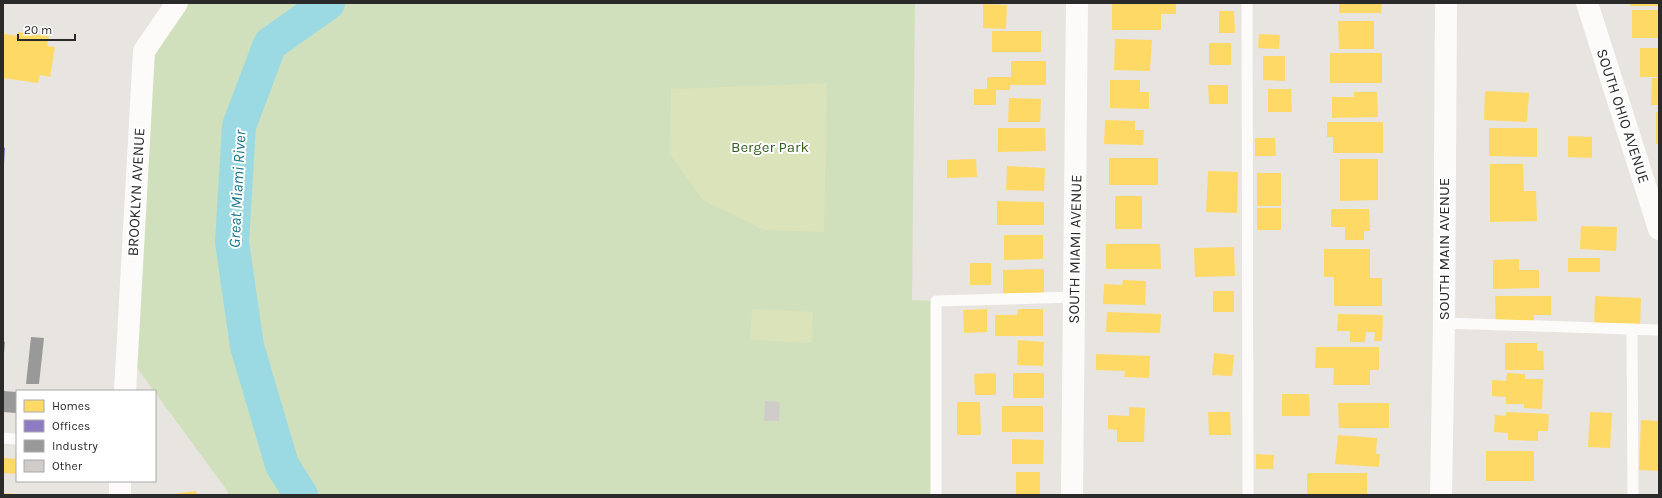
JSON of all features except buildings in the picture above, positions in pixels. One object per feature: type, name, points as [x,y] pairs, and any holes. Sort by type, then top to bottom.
[{"type":"street","name":"BROOKLYN AVENUE","points":[[125,390],[144,52],[177,3]]},
{"type":"street","name":"SOUTH MIAMI AVENUE","points":[[1072,495],[1077,3]]},
{"type":"street","name":"SOUTH MAIN AVENUE","points":[[1441,495],[1444,323],[1446,3]]},
{"type":"street","name":"SOUTH OHIO AVENUE","points":[[1587,3],[1659,229]]},
{"type":"street","points":[[120,482],[120,495]]},
{"type":"lane","points":[[1247,3],[1248,495]]},
{"type":"lane","points":[[936,495],[936,301],[1074,297]]},
{"type":"lane","points":[[1444,323],[1659,330]]},
{"type":"lane","points":[[1632,329],[1633,495]]},
{"type":"lane","points":[[3,438],[16,439]]},
{"type":"green space","name":"Berger Park","points":[[177,3],[915,3],[912,300],[936,301],[936,495],[229,495],[156,394],[156,390],[153,390],[126,353],[144,51]]},
{"type":"green space","name":"Berger Park","points":[[827,83],[824,232],[764,230],[703,200],[670,154],[671,89]]},
{"type":"green space","points":[[752,309],[813,312],[812,343],[750,340]]},
{"type":"waterway","name":"Great Miami River","points":[[301,495],[282,465],[247,346],[232,242],[239,126],[270,44],[328,3]]}]
